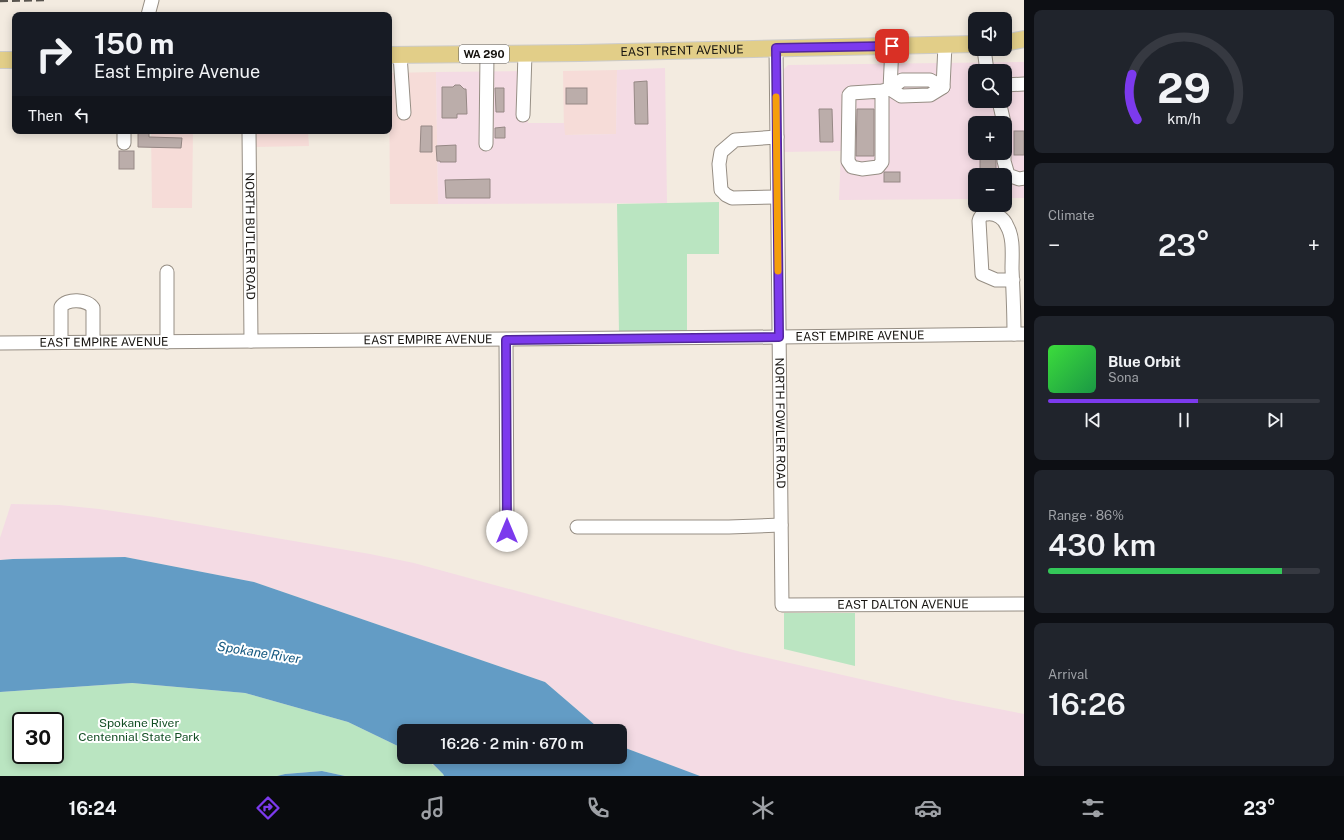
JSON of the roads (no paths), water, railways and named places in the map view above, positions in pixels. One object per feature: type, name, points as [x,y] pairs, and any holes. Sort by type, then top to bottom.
[{"type":"main road","points":[[1012,42],[1024,39]]},
{"type":"main road","name":"EAST TRENT AVENUE","points":[[394,55],[525,54],[968,44]]},
{"type":"main road","points":[[1012,45],[1024,47]]},
{"type":"main road","points":[[0,60],[12,60]]},
{"type":"street","points":[[149,12],[152,0]]},
{"type":"street","points":[[892,46],[886,90],[882,162],[878,167],[862,170],[852,167],[848,161],[849,95],[851,93],[886,90],[902,80],[930,80],[943,87],[945,45]]},
{"type":"street","name":"NORTH FOWLER ROAD","points":[[776,48],[782,605]]},
{"type":"street","points":[[486,144],[487,54]]},
{"type":"street","points":[[523,115],[525,54]]},
{"type":"street","points":[[394,55],[404,113]]},
{"type":"street","points":[[1012,85],[1024,84]]},
{"type":"street","name":"NORTH BUTLER ROAD","points":[[249,134],[251,341]]},
{"type":"street","points":[[777,137],[735,140],[721,152],[719,164],[721,190],[726,195],[732,198],[778,197]]},
{"type":"street","points":[[1004,160],[1008,175],[1019,179],[1024,178]]},
{"type":"street","points":[[1013,280],[996,280],[982,274],[979,221],[980,217],[985,214],[993,214],[1001,218],[1007,225],[1011,238],[1013,280],[1019,334]]},
{"type":"street","points":[[167,272],[167,342]]},
{"type":"street","points":[[61,342],[62,304],[67,302],[86,302],[92,305],[93,308],[93,342]]},
{"type":"street","name":"EAST EMPIRE AVENUE","points":[[0,343],[506,340],[1019,334]]},
{"type":"street","points":[[506,340],[507,531]]},
{"type":"street","points":[[577,527],[729,527],[781,525]]},
{"type":"street","name":"EAST DALTON AVENUE","points":[[782,605],[1024,604]]},
{"type":"water","name":"Spokane River","points":[[125,557],[254,582],[545,682],[594,724],[397,724],[397,746],[348,722],[245,693],[132,683],[0,692],[0,560]]},
{"type":"water","points":[[627,749],[700,776],[444,776],[433,764],[627,764]]},
{"type":"water","points":[[322,771],[345,776],[277,776],[285,774]]},
{"type":"railway","points":[[0,1],[44,0]]},
{"type":"park label","name":"Spokane River Centennial State Park","points":[[139,730]]}]
